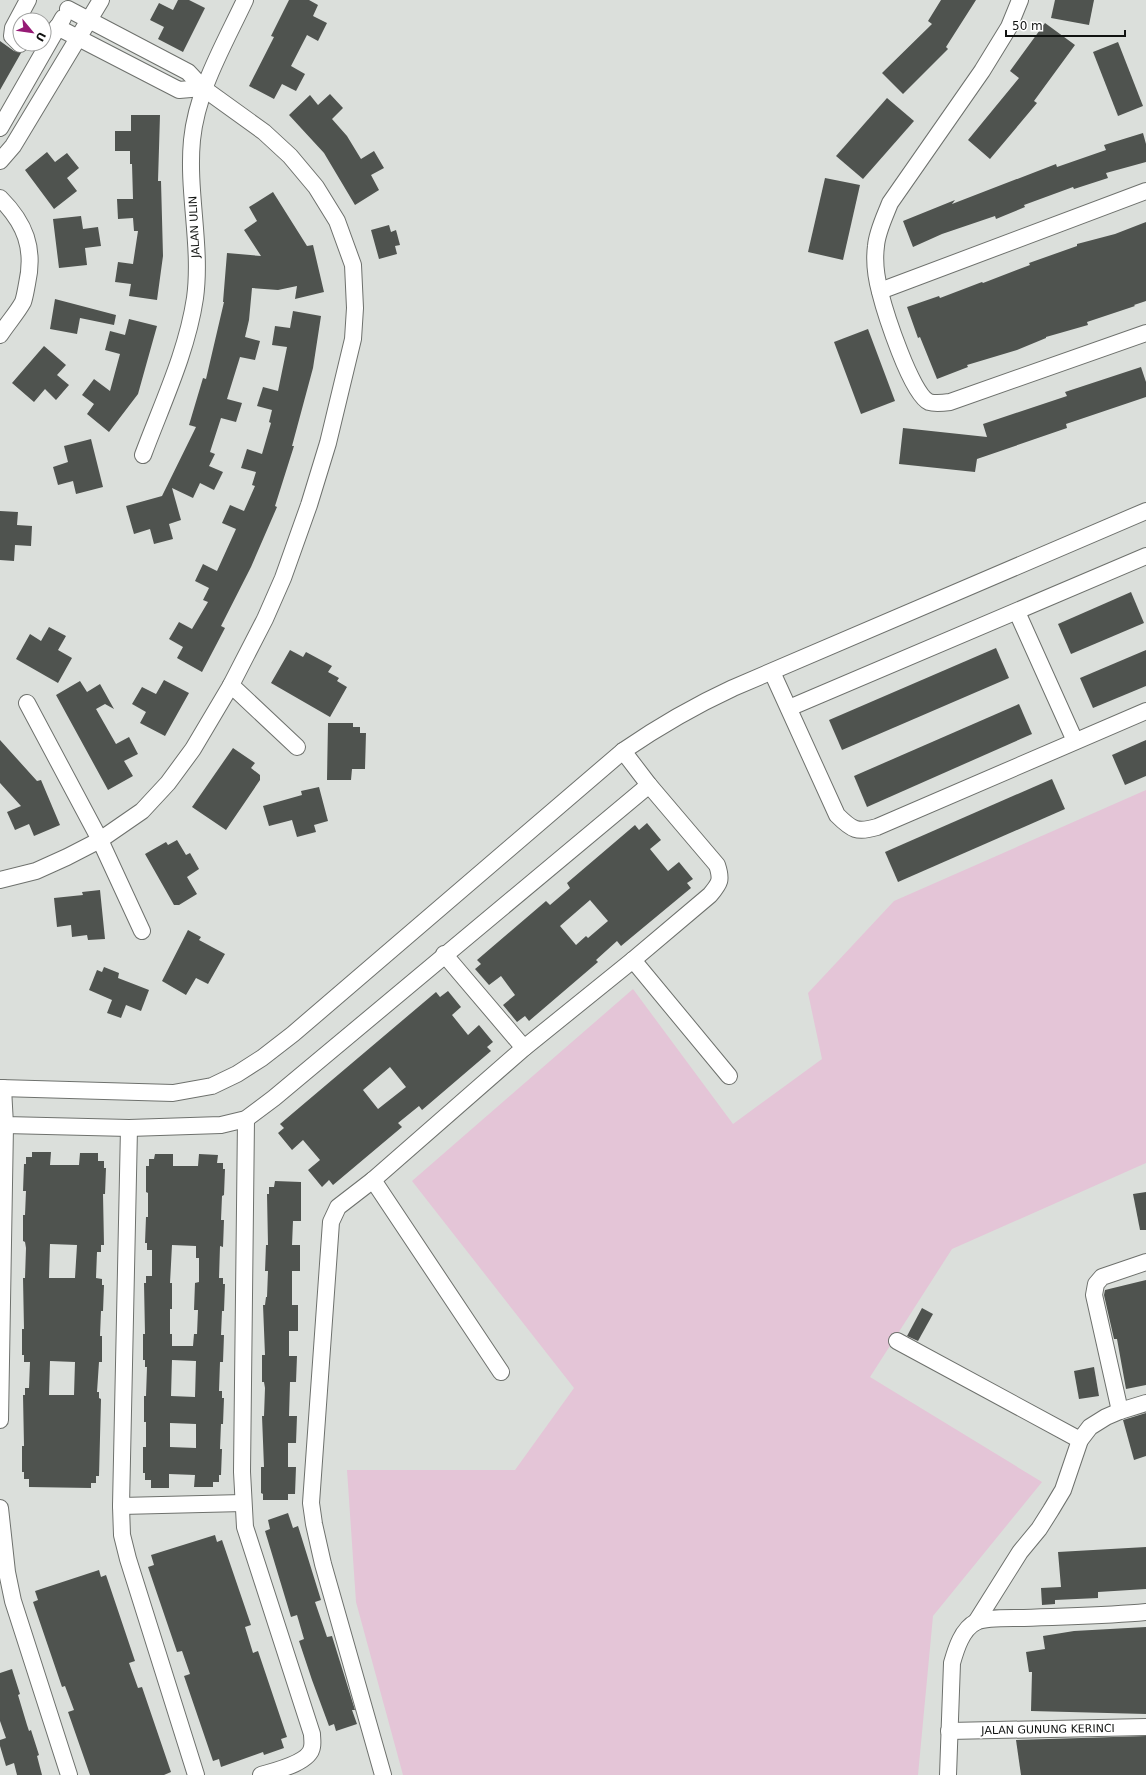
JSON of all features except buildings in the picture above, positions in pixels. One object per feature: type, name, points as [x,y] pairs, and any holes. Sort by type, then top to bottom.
[{"type":"street","points":[[22,12],[28,0]]},
{"type":"street","points":[[0,161],[13,146],[80,38],[101,0]]},
{"type":"street","name":"JALAN ULIN","points":[[143,455],[184,346],[191,321],[195,296],[196,268],[192,141],[196,116],[203,88],[246,0]]},
{"type":"street","points":[[1020,0],[1009,27],[982,71],[890,203],[882,222],[876,245],[876,266],[880,291],[893,332],[912,379],[922,396],[928,401],[938,404],[950,402],[980,392],[1146,333]]},
{"type":"street","points":[[0,128],[70,5],[90,21],[188,72],[203,88],[264,132],[290,156],[316,187],[337,221],[353,265],[355,308],[353,340],[328,444],[309,505],[283,578],[265,619],[231,685],[193,749],[168,783],[142,811],[100,840],[67,858],[36,871],[0,880]]},
{"type":"street","points":[[57,27],[179,90],[203,88]]},
{"type":"street","points":[[35,52],[41,55]]},
{"type":"street","points":[[880,291],[1146,191]]},
{"type":"street","points":[[0,198],[12,210],[23,227],[30,251],[29,275],[23,301],[0,334]]},
{"type":"street","points":[[0,1420],[5,1125],[2,1088],[173,1093],[212,1086],[237,1074],[262,1058],[293,1034],[623,751],[658,727],[696,705],[1146,511]]},
{"type":"street","points":[[789,708],[1146,556]]},
{"type":"street","points":[[1017,612],[1075,741]]},
{"type":"street","points":[[772,672],[837,816],[854,830],[864,831],[877,827],[1146,711]]},
{"type":"street","points":[[231,685],[297,747]]},
{"type":"street","points":[[27,703],[100,840],[142,931]]},
{"type":"street","points":[[383,1775],[323,1564],[314,1524],[312,1503],[331,1222],[338,1207],[373,1180],[524,1048],[633,960],[710,895],[719,885],[721,877],[717,865],[649,785],[623,751]]},
{"type":"street","points":[[5,1125],[129,1128],[221,1125],[246,1119],[274,1098],[444,954],[649,785]]},
{"type":"street","points":[[444,954],[524,1048]]},
{"type":"street","points":[[633,960],[729,1076]]},
{"type":"street","points":[[246,1119],[243,1503],[245,1527],[312,1734],[312,1748],[307,1757],[296,1764],[261,1775]]},
{"type":"street","points":[[129,1128],[121,1506],[122,1535],[128,1559],[196,1775]]},
{"type":"street","points":[[373,1180],[501,1372]]},
{"type":"street","points":[[1120,1411],[1094,1295],[1096,1284],[1102,1277],[1146,1262]]},
{"type":"street","points":[[897,1341],[1080,1440]]},
{"type":"street","points":[[948,1775],[952,1663],[957,1645],[967,1630],[976,1622],[1020,1552],[1039,1529],[1059,1496],[1069,1474],[1080,1440],[1090,1427],[1120,1411],[1146,1403]]},
{"type":"street","points":[[121,1506],[243,1503]]},
{"type":"street","points":[[0,1508],[7,1572],[13,1601],[68,1775]]},
{"type":"street","points":[[976,1622],[997,1619],[1146,1612]]},
{"type":"street","name":"JALAN GUNUNG KERINCI","points":[[949,1731],[1146,1727]]},
{"type":"shaded area","points":[[1146,790],[1146,1163],[952,1249],[870,1377],[1042,1482],[933,1616],[918,1775],[403,1775],[356,1602],[347,1470],[515,1470],[574,1388],[412,1181],[633,989],[733,1124],[822,1059],[808,993],[894,901]]}]
